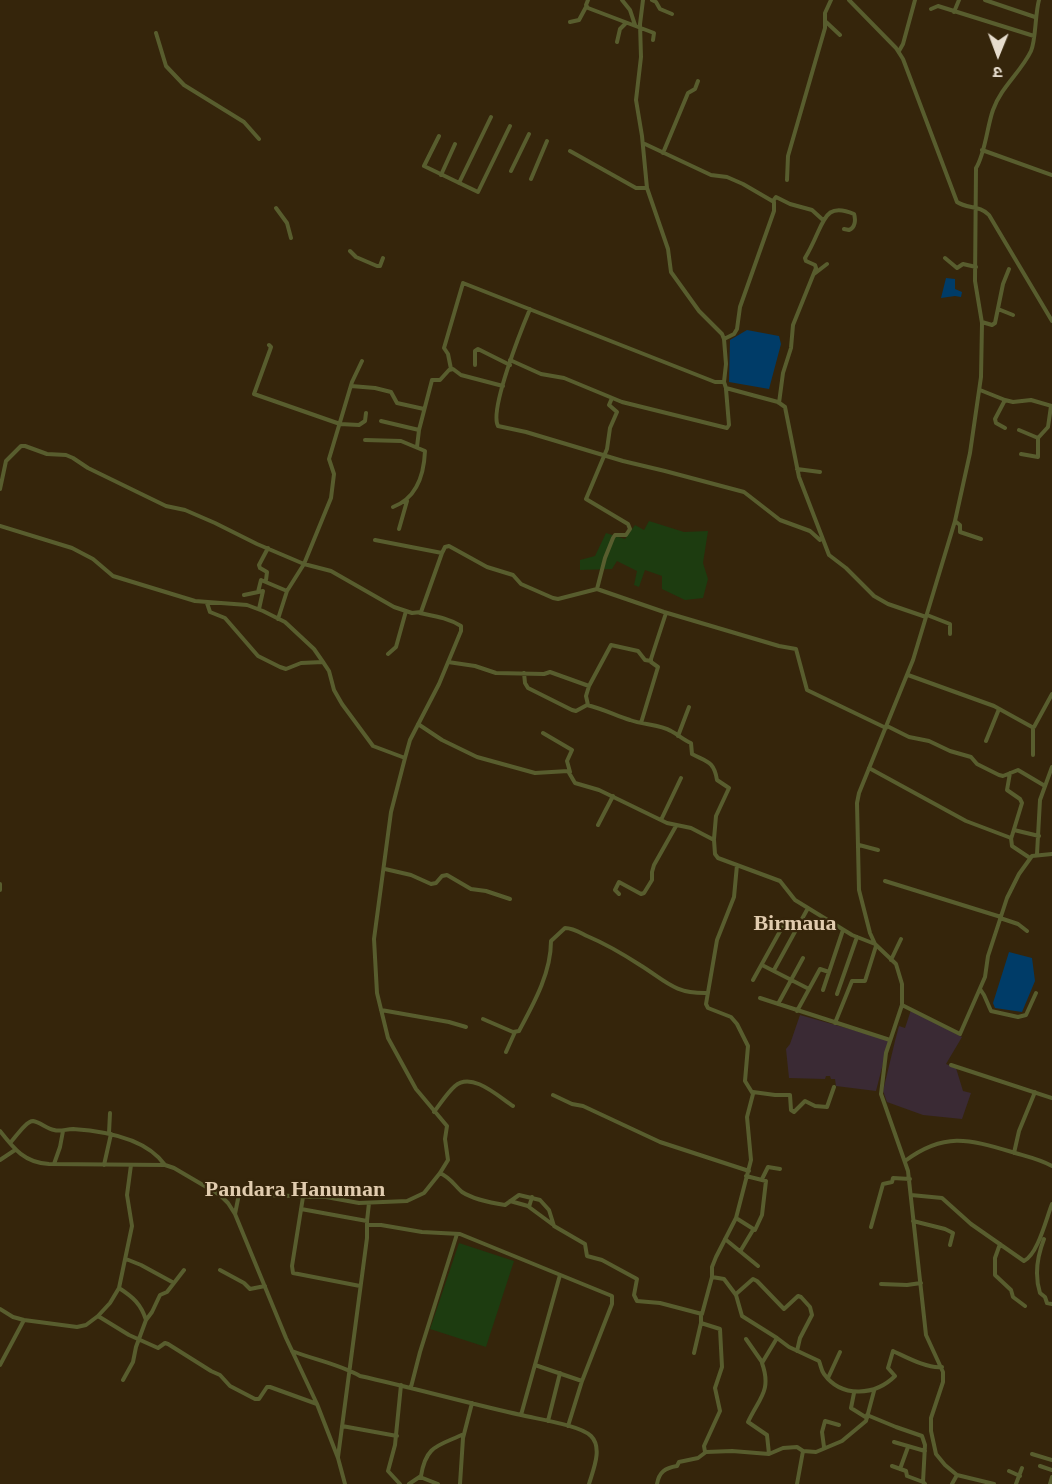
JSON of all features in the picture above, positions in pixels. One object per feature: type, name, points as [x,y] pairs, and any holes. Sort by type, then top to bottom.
[{"type":"street","points":[[570,22],[579,20],[588,0]]},
{"type":"street","points":[[622,0],[630,10],[635,26]]},
{"type":"street","points":[[475,365],[477,349],[541,374],[560,376],[622,402],[727,428],[729,425],[724,382],[726,364],[724,339],[722,334],[699,311],[671,272],[668,249],[646,187],[643,144],[636,100],[641,57],[640,29],[643,0]]},
{"type":"street","points":[[652,0],[657,2],[660,8],[672,14]]},
{"type":"street","points":[[787,180],[788,156],[821,42],[825,13],[831,0]]},
{"type":"street","points":[[899,51],[915,0]]},
{"type":"street","points":[[954,12],[959,0]]},
{"type":"street","points":[[985,0],[1035,17]]},
{"type":"street","points":[[994,1484],[957,1475],[939,1460],[930,1431],[931,1418],[943,1382],[942,1367],[926,1335],[911,1195],[905,1161],[881,1094],[886,1053],[902,1005],[900,976],[898,968],[876,945],[870,933],[859,890],[858,799],[908,675],[956,521],[980,390],[982,322],[975,288],[976,168],[982,158],[994,106],[1030,52],[1039,0]]},
{"type":"street","points":[[850,1],[899,51],[957,202],[989,215],[1052,321]]},
{"type":"street","points":[[586,6],[640,29],[653,32],[653,39]]},
{"type":"street","points":[[931,9],[938,6],[1034,36]]},
{"type":"street","points":[[825,20],[840,35]]},
{"type":"street","points":[[617,42],[620,29],[626,23]]},
{"type":"street","points":[[156,33],[166,66],[184,85],[244,122],[259,139]]},
{"type":"street","points":[[663,153],[688,93],[693,91],[698,81]]},
{"type":"street","points":[[459,183],[491,117]]},
{"type":"street","points":[[439,136],[424,166],[478,192],[510,126]]},
{"type":"street","points":[[511,171],[529,134]]},
{"type":"street","points":[[531,179],[547,141]]},
{"type":"street","points":[[441,175],[455,144]]},
{"type":"street","points":[[643,144],[711,175],[727,177],[743,184],[775,204],[742,303],[737,329],[724,339]]},
{"type":"street","points":[[982,150],[1052,175]]},
{"type":"street","points":[[570,151],[636,188],[646,187]]},
{"type":"street","points":[[772,201],[776,197],[809,209],[823,220]]},
{"type":"street","points":[[276,208],[287,223],[291,238]]},
{"type":"street","points":[[779,403],[783,373],[791,348],[793,325],[816,266],[806,261],[805,258],[823,220],[832,211],[851,213],[855,216],[854,225],[850,230],[844,229]]},
{"type":"street","points":[[350,251],[356,257],[377,266],[380,266],[383,258]]},
{"type":"street","points":[[945,258],[957,268],[963,264],[976,267]]},
{"type":"street","points":[[814,274],[827,264]]},
{"type":"street","points":[[982,322],[993,325],[1009,269]]},
{"type":"street","points":[[451,369],[444,348],[463,284],[715,382],[724,382]]},
{"type":"street","points":[[530,309],[503,386],[495,421],[498,426],[749,494],[780,520],[810,531],[822,542]]},
{"type":"street","points":[[998,309],[1013,315]]},
{"type":"street","points":[[269,345],[271,347],[254,394],[340,424],[359,425],[365,421],[366,413]]},
{"type":"street","points":[[278,619],[287,591],[304,564],[331,498],[334,474],[329,459],[351,386],[362,361]]},
{"type":"street","points":[[451,369],[461,375],[503,386]]},
{"type":"street","points":[[417,447],[418,430],[431,381],[442,379],[451,369]]},
{"type":"street","points":[[351,386],[391,392],[397,403],[424,409]]},
{"type":"street","points":[[726,388],[784,405],[796,468],[822,542],[831,558],[846,568],[874,596],[888,604],[950,624],[950,634]]},
{"type":"street","points":[[980,390],[1013,402],[1031,400],[1051,406],[1048,427],[1038,438],[1038,457],[1021,454]]},
{"type":"street","points":[[597,589],[613,538],[615,535],[626,535],[630,529],[628,524],[586,500],[604,456],[610,428],[617,411],[609,405],[612,398]]},
{"type":"street","points":[[1005,400],[995,419],[996,423],[1005,428]]},
{"type":"street","points":[[381,422],[418,430]]},
{"type":"street","points":[[1019,430],[1038,438]]},
{"type":"street","points":[[365,440],[402,441],[425,451],[417,488],[408,499],[399,529]]},
{"type":"street","points":[[0,489],[6,461],[21,446],[47,454],[73,458],[88,468],[166,506],[185,510],[304,564],[331,571],[366,592],[406,611],[441,618],[461,626],[460,634],[418,724],[405,758],[391,812],[374,939],[377,993],[388,1038],[416,1089],[447,1128],[448,1160],[424,1193],[413,1200],[369,1203],[326,1197],[263,1195],[245,1190],[239,1194],[235,1214]]},
{"type":"street","points":[[796,468],[820,472]]},
{"type":"street","points":[[393,507],[408,499]]},
{"type":"street","points":[[956,521],[960,525],[960,532],[981,539]]},
{"type":"street","points":[[0,526],[72,548],[93,559],[113,576],[207,603],[229,603],[259,609],[278,619],[314,649],[329,671],[334,690],[342,704],[373,746],[405,758]]},
{"type":"street","points":[[375,540],[442,553]]},
{"type":"street","points":[[420,614],[442,553],[448,546],[487,567],[513,575],[521,584],[555,599],[597,589],[666,613],[778,646],[796,649],[807,690],[909,737],[929,741],[950,751],[971,757],[977,764],[999,775],[1018,771],[1045,786]]},
{"type":"street","points":[[266,580],[267,572],[259,565],[268,548]]},
{"type":"street","points":[[258,592],[260,580],[266,580],[287,591]]},
{"type":"street","points":[[244,595],[262,591],[259,609]]},
{"type":"street","points":[[207,603],[210,612],[230,622],[258,656],[286,669],[301,663],[323,662]]},
{"type":"street","points":[[388,654],[396,646],[406,611]]},
{"type":"street","points":[[651,661],[666,613]]},
{"type":"street","points":[[589,705],[586,696],[589,686],[610,645],[638,651],[645,660],[651,661],[658,668],[641,723]]},
{"type":"street","points":[[448,662],[474,666],[496,673],[545,674],[551,672],[589,686]]},
{"type":"street","points":[[524,674],[525,685],[537,694],[572,711],[589,705],[641,723],[667,729],[691,744],[692,754],[707,760],[716,771],[717,780],[729,788],[716,816],[714,840],[715,854],[718,858],[775,879],[785,886],[795,900],[843,930],[876,945]]},
{"type":"street","points":[[908,675],[999,709],[1033,727]]},
{"type":"street","points":[[1033,754],[1033,727],[1052,694]]},
{"type":"street","points":[[678,736],[689,707]]},
{"type":"street","points":[[986,741],[999,709]]},
{"type":"street","points":[[418,724],[442,740],[477,757],[535,773],[570,772]]},
{"type":"street","points":[[543,733],[572,750],[567,761],[575,783],[599,789],[661,820],[691,828],[714,840]]},
{"type":"street","points":[[1037,854],[1040,800],[1052,767]]},
{"type":"street","points":[[869,768],[966,821],[1011,839]]},
{"type":"street","points":[[1010,773],[1007,790],[1022,803],[1011,839],[1013,847],[1029,858]]},
{"type":"street","points":[[661,820],[681,778]]},
{"type":"street","points":[[598,825],[613,796]]},
{"type":"street","points":[[619,894],[615,890],[619,882],[641,894],[644,893],[652,880],[654,865],[676,825]]},
{"type":"street","points":[[1014,830],[1039,837]]},
{"type":"street","points":[[858,844],[878,850]]},
{"type":"street","points":[[902,1005],[960,1034],[985,977],[988,956],[1012,887],[1029,858],[1037,854],[1052,854]]},
{"type":"street","points":[[737,865],[734,897],[717,940],[707,1007],[734,1019],[748,1046],[745,1081],[753,1092],[790,1095],[791,1110],[794,1112],[805,1101],[815,1106],[827,1107],[834,1087]]},
{"type":"street","points":[[384,869],[411,875],[431,884],[447,875],[471,889],[510,899]]},
{"type":"street","points":[[885,881],[1001,917],[1018,924],[1027,931]]},
{"type":"street","points":[[0,884],[0,890]]},
{"type":"street","points":[[774,970],[808,908]]},
{"type":"street","points":[[753,980],[784,924],[788,923],[798,928]]},
{"type":"street","points":[[506,1052],[543,983],[551,952],[551,941],[565,928],[602,942],[642,966],[669,986],[691,993],[708,993]]},
{"type":"street","points":[[823,990],[843,930]]},
{"type":"street","points":[[837,994],[857,937]]},
{"type":"street","points":[[891,960],[901,939]]},
{"type":"street","points":[[835,1023],[852,981],[865,981],[876,945]]},
{"type":"street","points":[[778,1004],[803,958]]},
{"type":"street","points":[[762,964],[809,989]]},
{"type":"street","points":[[797,1011],[820,969],[828,972]]},
{"type":"street","points":[[980,989],[991,1011],[1018,1017],[1027,1013],[1036,993]]},
{"type":"street","points":[[760,998],[890,1040]]},
{"type":"street","points":[[381,1010],[466,1027]]},
{"type":"street","points":[[483,1019],[515,1032]]},
{"type":"street","points":[[951,1065],[1052,1098]]},
{"type":"street","points":[[434,1112],[454,1087],[466,1081],[477,1083],[513,1106]]},
{"type":"street","points":[[694,1353],[701,1323],[700,1314],[712,1277],[712,1267],[736,1218],[749,1171],[751,1158],[747,1117],[753,1092]]},
{"type":"street","points":[[1014,1153],[1019,1131],[1035,1092]]},
{"type":"street","points":[[553,1095],[572,1104],[583,1106],[660,1142],[749,1171]]},
{"type":"street","points":[[104,1165],[110,1133],[110,1113]]},
{"type":"street","points":[[10,1143],[31,1122],[56,1131],[71,1129],[110,1133],[157,1155],[165,1165]]},
{"type":"street","points":[[0,1131],[15,1150],[26,1159],[44,1164],[165,1165],[220,1195],[228,1203],[235,1214],[291,1351],[317,1404],[338,1458],[345,1484]]},
{"type":"street","points":[[54,1164],[63,1131]]},
{"type":"street","points":[[905,1161],[925,1146],[961,1140],[981,1143],[1052,1166]]},
{"type":"street","points":[[0,1160],[15,1150]]},
{"type":"street","points":[[0,1309],[13,1317],[24,1320],[77,1327],[86,1325],[98,1316],[114,1298],[119,1288],[126,1259],[132,1226],[127,1195],[131,1165]]},
{"type":"street","points":[[762,1179],[768,1167],[780,1169]]},
{"type":"street","points":[[440,1173],[450,1178],[461,1191],[502,1204],[519,1195],[532,1197],[546,1206],[551,1213],[553,1224]]},
{"type":"street","points":[[741,1250],[753,1230],[756,1230],[763,1211],[766,1183],[762,1179],[746,1176]]},
{"type":"street","points":[[871,1227],[883,1184],[892,1182],[893,1178],[909,1179]]},
{"type":"street","points":[[911,1195],[942,1198],[971,1224],[1026,1261],[1039,1240],[1052,1204]]},
{"type":"street","points":[[303,1197],[293,1271],[360,1286]]},
{"type":"street","points":[[528,1206],[532,1197]]},
{"type":"street","points":[[510,1201],[528,1206],[538,1212],[540,1217],[585,1244],[587,1256],[602,1260],[637,1279],[634,1297],[637,1301],[700,1314]]},
{"type":"street","points":[[338,1458],[367,1238],[369,1203]]},
{"type":"street","points":[[301,1209],[425,1233],[457,1234],[611,1295],[613,1298],[568,1426]]},
{"type":"street","points":[[736,1218],[753,1230]]},
{"type":"street","points":[[913,1221],[953,1233],[950,1245]]},
{"type":"street","points":[[411,1387],[457,1234]]},
{"type":"street","points":[[725,1239],[758,1266]]},
{"type":"street","points":[[1044,1239],[1038,1258],[1037,1271],[1040,1292],[1047,1304],[1052,1304]]},
{"type":"street","points":[[1039,1240],[1051,1240]]},
{"type":"street","points":[[1000,1244],[995,1258],[995,1275],[1010,1289],[1013,1297],[1025,1306]]},
{"type":"street","points":[[126,1259],[174,1283]]},
{"type":"street","points":[[123,1380],[133,1362],[146,1320],[160,1294],[166,1293],[184,1270]]},
{"type":"street","points":[[220,1270],[244,1283],[250,1289],[265,1286]]},
{"type":"street","points":[[521,1415],[560,1275]]},
{"type":"street","points":[[712,1277],[724,1279],[736,1294],[742,1316],[797,1351],[820,1362],[823,1373],[845,1390],[854,1393],[874,1390],[895,1376],[888,1368],[893,1351],[931,1367],[942,1367]]},
{"type":"street","points":[[736,1294],[749,1280],[753,1279],[765,1288],[784,1309],[798,1296],[801,1296],[810,1307],[812,1315],[800,1338],[797,1351]]},
{"type":"street","points":[[881,1284],[921,1283]]},
{"type":"street","points":[[119,1288],[135,1299],[143,1310],[146,1320]]},
{"type":"street","points":[[98,1316],[119,1330],[158,1348],[165,1343],[168,1344],[220,1375],[230,1386],[255,1399],[259,1399],[268,1386],[317,1404]]},
{"type":"street","points":[[0,1365],[24,1320]]},
{"type":"street","points":[[701,1323],[720,1329],[722,1363],[715,1388],[720,1411],[704,1446],[705,1452]]},
{"type":"street","points":[[762,1362],[777,1338]]},
{"type":"street","points":[[746,1339],[762,1362],[766,1380],[766,1389],[748,1422],[767,1435],[769,1454]]},
{"type":"street","points":[[291,1351],[316,1361],[350,1370],[360,1376],[548,1420],[584,1431],[594,1441],[596,1458],[589,1484]]},
{"type":"street","points":[[828,1378],[840,1352]]},
{"type":"street","points":[[534,1365],[582,1381]]},
{"type":"street","points":[[548,1420],[560,1373]]},
{"type":"street","points":[[400,1484],[388,1472],[397,1436],[401,1385]]},
{"type":"street","points":[[802,1456],[844,1440],[867,1416],[874,1390]]},
{"type":"street","points":[[854,1393],[851,1408],[911,1433],[921,1434],[925,1451],[924,1483],[907,1476],[906,1471],[892,1466]]},
{"type":"street","points":[[460,1484],[464,1434],[472,1403]]},
{"type":"street","points":[[824,1447],[822,1432],[825,1421],[839,1425]]},
{"type":"street","points":[[342,1426],[397,1436]]},
{"type":"street","points":[[409,1484],[420,1477],[423,1461],[428,1453],[464,1434]]},
{"type":"street","points":[[894,1442],[925,1451]]},
{"type":"street","points":[[657,1484],[664,1470],[677,1466],[679,1462],[699,1457],[705,1452],[732,1451],[769,1454],[783,1448],[797,1447],[802,1456],[797,1484]]},
{"type":"street","points":[[900,1469],[909,1447]]},
{"type":"street","points":[[1032,1454],[1052,1460]]},
{"type":"street","points":[[1040,1466],[1052,1470]]},
{"type":"street","points":[[1016,1484],[1022,1468]]},
{"type":"street","points":[[1009,1471],[1020,1476]]},
{"type":"street","points":[[952,1484],[957,1475]]},
{"type":"street","points":[[420,1477],[438,1484]]},
{"type":"street","points":[[1050,1484],[1052,1477]]},
{"type":"shaded area","points":[[911,1010],[962,1037],[946,1064],[956,1068],[963,1091],[971,1093],[962,1119],[923,1115],[887,1102],[883,1091],[895,1041],[899,1026],[905,1028]]},
{"type":"shaded area","points":[[800,1015],[889,1040],[876,1091],[836,1086],[835,1079],[831,1079],[830,1076],[826,1076],[825,1079],[789,1078],[786,1049]]},
{"type":"green space","points":[[649,521],[684,532],[708,531],[703,563],[708,579],[703,598],[685,600],[662,589],[662,576],[645,570],[639,587],[634,585],[637,571],[617,561],[612,569],[580,570],[580,560],[595,556],[606,533],[625,539],[635,525],[644,530]]},
{"type":"green space","points":[[459,1243],[514,1261],[486,1347],[430,1329]]},
{"type":"water","points":[[946,278],[955,279],[955,289],[962,292],[961,297],[941,298]]},
{"type":"water","points":[[747,330],[779,336],[781,344],[769,389],[729,382],[730,340]]},
{"type":"water","points":[[1009,952],[1032,958],[1035,981],[1022,1012],[995,1008],[993,1003]]},
{"type":"district","name":"Birmaua","points":[[795,924]]},
{"type":"district","name":"Pandara Hanuman","points":[[295,1190]]}]
